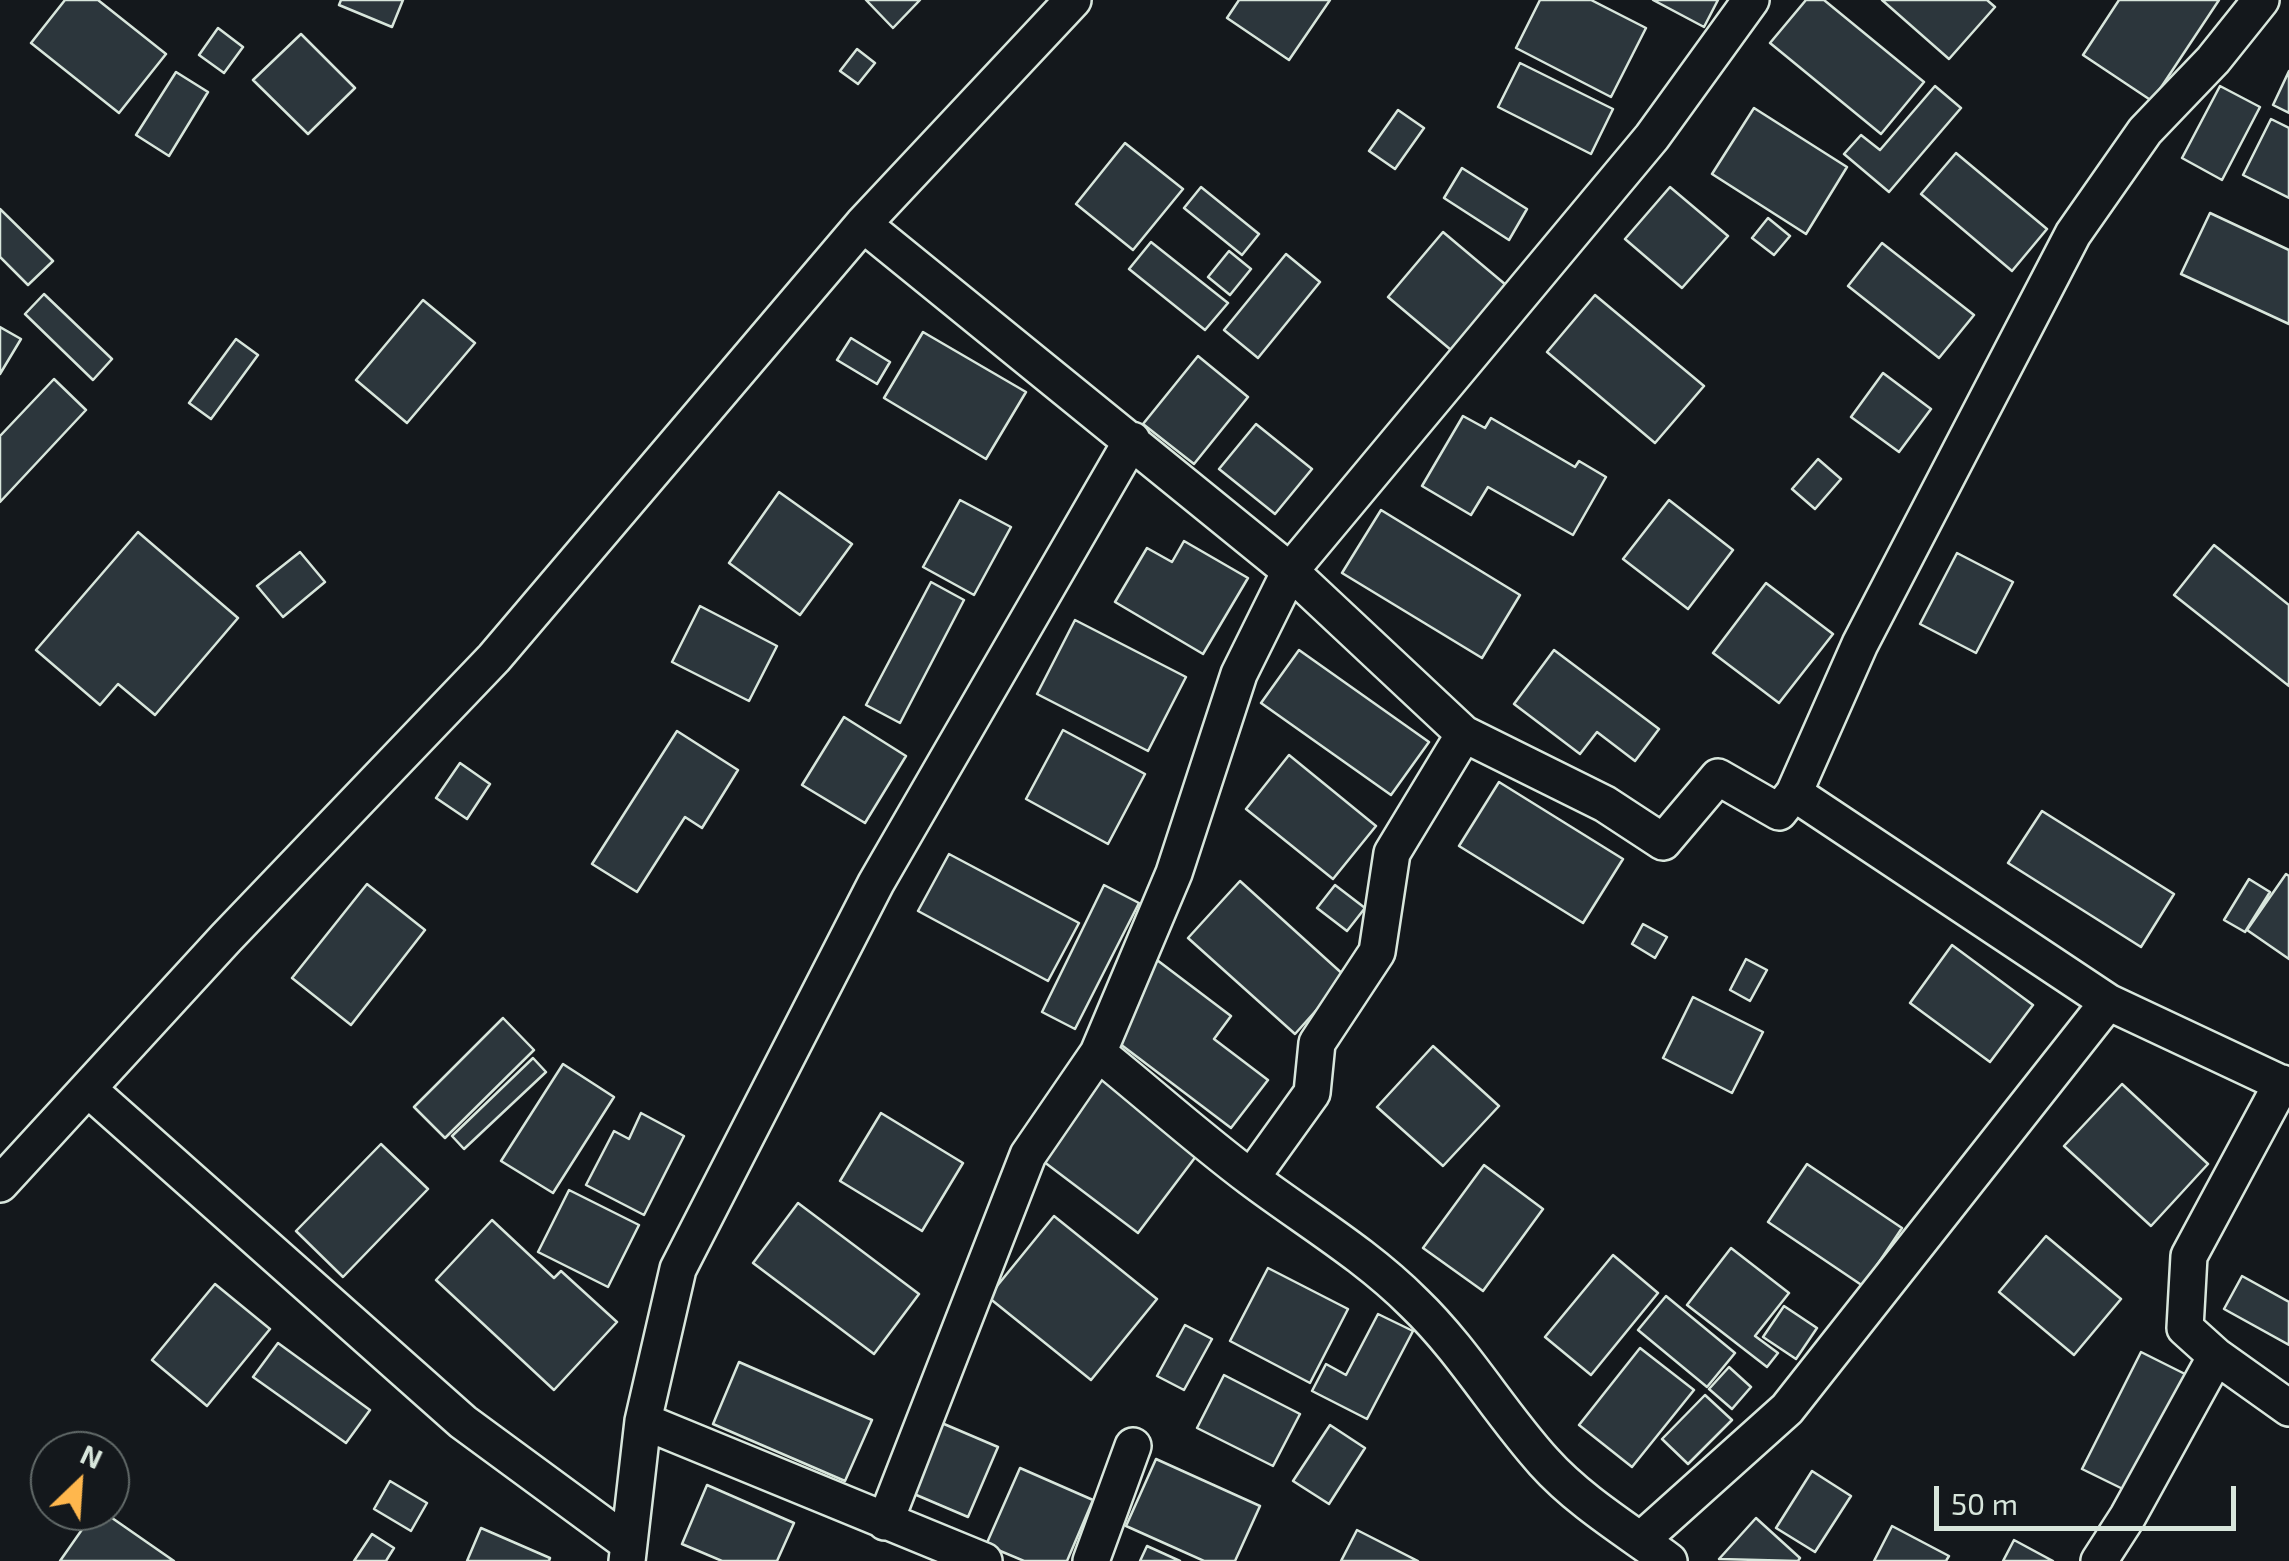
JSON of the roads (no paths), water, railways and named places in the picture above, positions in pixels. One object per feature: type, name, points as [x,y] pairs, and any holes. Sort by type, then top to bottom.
[{"type":"street","points":[[0,1184],[226,938],[494,658],[863,224],[1073,0]]},
{"type":"street","points":[[884,1522],[1028,1155],[1098,1053],[1174,873],[1240,674],[1290,571],[1640,152],[1751,0]]},
{"type":"street","points":[[863,224],[1290,571],[1464,734],[1605,804],[1663,842],[1718,777],[1779,812],[1794,793],[1860,644],[2073,234],[2145,131],[2213,60],[2262,0]]},
{"type":"street","points":[[628,1553],[643,1421],[678,1269],[876,883],[1132,440]]},
{"type":"street","points":[[1251,1178],[1312,1094],[1317,1044],[1377,952],[1392,853],[1464,734]]},
{"type":"street","points":[[1794,793],[2108,1002],[2285,1085],[2189,1256],[2185,1328],[2216,1356],[2289,1408]]},
{"type":"street","points":[[1098,1053],[1251,1178],[1359,1252],[1456,1346],[1493,1400],[1546,1464],[1655,1551],[1787,1409],[2108,1002]]},
{"type":"street","points":[[88,1089],[463,1422],[628,1553]]},
{"type":"street","points":[[2099,1561],[2216,1356]]},
{"type":"street","points":[[643,1421],[984,1561]]},
{"type":"street","points":[[1091,1561],[1132,1446]]}]
